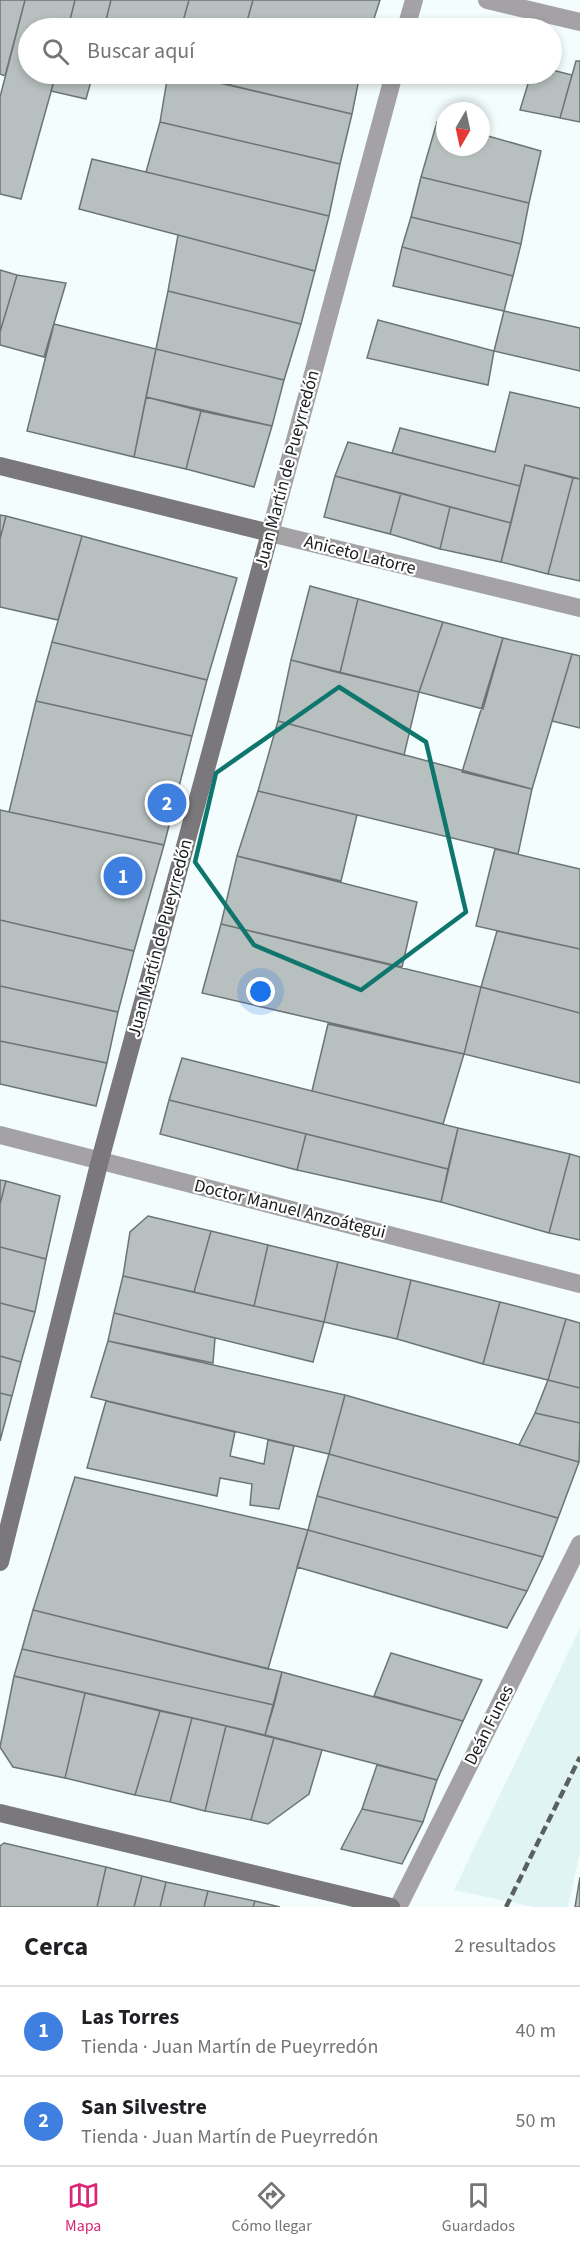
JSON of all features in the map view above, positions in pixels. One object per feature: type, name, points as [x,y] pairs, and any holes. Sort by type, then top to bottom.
[{"type":"street","points":[[409,18],[414,0]]},
{"type":"street","points":[[487,0],[580,22]]},
{"type":"street","name":"Juan Martín de Pueyrredón","points":[[0,1562],[100,1160],[391,84]]},
{"type":"street","name":"Aniceto Latorre","points":[[0,466],[580,608]]},
{"type":"street","name":"Doctor Manuel Anzoátegui","points":[[0,1135],[580,1284]]},
{"type":"street","name":"Deán Funes","points":[[398,1907],[580,1544]]},
{"type":"street","points":[[0,1813],[365,1904],[391,1907]]},
{"type":"highlighted area","points":[[339,687],[426,742],[466,912],[361,990],[254,945],[195,862],[216,773]]},
{"type":"shaded area","points":[[580,1628],[580,1852],[568,1907],[534,1907],[454,1890]]},
{"type":"building","points":[[0,0],[25,0],[20,18],[18,18],[18,27],[5,76],[0,74]]},
{"type":"building","points":[[25,0],[75,0],[70,18],[20,18]]},
{"type":"building","points":[[75,0],[111,0],[106,18],[70,18]]},
{"type":"building","points":[[111,0],[189,0],[184,18],[106,18]]},
{"type":"building","points":[[189,0],[253,0],[248,18],[184,18]]},
{"type":"building","points":[[253,0],[380,0],[374,18],[248,18]]},
{"type":"building","points":[[18,27],[18,84],[53,84],[21,199],[0,194],[0,97]]},
{"type":"building","points":[[576,61],[580,61],[580,122],[560,118]]},
{"type":"building","points":[[562,72],[572,75],[560,118],[520,110],[528,84],[562,84]]},
{"type":"building","points":[[53,84],[90,84],[86,99],[51,91]]},
{"type":"building","points":[[166,84],[224,84],[352,114],[340,164],[160,122]]},
{"type":"building","points":[[230,84],[358,84],[352,114]]},
{"type":"building","points":[[160,122],[340,164],[329,216],[146,172]]},
{"type":"building","points":[[436,125],[436,156],[490,156],[490,137],[541,151],[529,203],[421,177]]},
{"type":"building","points":[[92,159],[329,216],[315,271],[79,209]]},
{"type":"building","points":[[421,177],[529,203],[521,244],[411,217]]},
{"type":"building","points":[[411,217],[521,244],[513,276],[402,247]]},
{"type":"building","points":[[178,235],[315,271],[301,324],[168,291]]},
{"type":"building","points":[[402,247],[513,276],[504,311],[393,286]]},
{"type":"building","points":[[0,270],[17,275],[0,332]]},
{"type":"building","points":[[17,275],[66,283],[44,357],[0,345],[0,332]]},
{"type":"building","points":[[168,291],[301,324],[284,380],[156,349]]},
{"type":"building","points":[[504,311],[580,328],[580,371],[494,351]]},
{"type":"building","points":[[378,320],[494,351],[488,385],[367,358]]},
{"type":"building","points":[[54,324],[156,349],[134,457],[27,431]]},
{"type":"building","points":[[156,349],[284,380],[272,426],[146,397]]},
{"type":"building","points":[[510,392],[580,408],[580,479],[525,465],[520,486],[392,453],[400,428],[495,452]]},
{"type":"building","points":[[146,397],[201,411],[186,469],[134,457]]},
{"type":"building","points":[[201,411],[272,426],[254,487],[186,469]]},
{"type":"building","points":[[348,442],[520,486],[511,523],[335,476]]},
{"type":"building","points":[[525,465],[573,478],[548,574],[501,562]]},
{"type":"building","points":[[335,476],[401,493],[390,534],[324,517]]},
{"type":"building","points":[[573,478],[580,479],[580,581],[548,574]]},
{"type":"building","points":[[401,493],[450,507],[440,549],[390,534]]},
{"type":"building","points":[[450,507],[511,523],[501,562],[440,549]]},
{"type":"building","points":[[0,515],[6,516],[0,539]]},
{"type":"building","points":[[6,516],[82,536],[58,620],[0,607],[0,539]]},
{"type":"building","points":[[82,536],[237,578],[207,680],[52,642]]},
{"type":"building","points":[[310,586],[358,599],[340,673],[291,660]]},
{"type":"building","points":[[358,599],[443,622],[419,692],[340,673]]},
{"type":"building","points":[[443,622],[503,638],[483,709],[419,692]]},
{"type":"building","points":[[503,638],[572,654],[532,789],[462,772]]},
{"type":"building","points":[[52,642],[207,680],[192,736],[36,701]]},
{"type":"building","points":[[572,654],[580,656],[580,728],[552,721]]},
{"type":"building","points":[[291,660],[419,692],[404,755],[278,721]]},
{"type":"building","points":[[36,701],[192,736],[164,845],[9,812]]},
{"type":"building","points":[[278,721],[532,789],[518,854],[258,791]]},
{"type":"building","points":[[258,791],[357,815],[341,881],[237,856]]},
{"type":"building","points":[[0,810],[164,845],[134,951],[0,920]]},
{"type":"building","points":[[495,849],[580,869],[580,949],[476,926]]},
{"type":"building","points":[[237,856],[417,902],[402,967],[221,924]]},
{"type":"building","points":[[0,920],[134,951],[118,1012],[0,986]]},
{"type":"building","points":[[221,924],[481,987],[464,1054],[202,993]]},
{"type":"building","points":[[497,931],[580,949],[580,1013],[481,987]]},
{"type":"building","points":[[0,986],[118,1012],[107,1063],[0,1041]]},
{"type":"building","points":[[481,987],[580,1013],[580,1083],[464,1054]]},
{"type":"building","points":[[328,1024],[464,1054],[443,1124],[312,1091]]},
{"type":"building","points":[[0,1041],[107,1063],[96,1106],[0,1084]]},
{"type":"building","points":[[182,1058],[458,1128],[448,1169],[169,1100]]},
{"type":"building","points":[[169,1100],[306,1134],[297,1170],[160,1134]]},
{"type":"building","points":[[458,1128],[570,1154],[549,1233],[441,1202]]},
{"type":"building","points":[[306,1134],[448,1169],[441,1202],[297,1170]]},
{"type":"building","points":[[570,1154],[580,1157],[580,1240],[549,1233]]},
{"type":"building","points":[[0,1180],[6,1181],[0,1204]]},
{"type":"building","points":[[6,1181],[60,1196],[46,1259],[0,1247],[0,1204]]},
{"type":"building","points":[[148,1216],[211,1231],[194,1292],[123,1276],[130,1232]]},
{"type":"building","points":[[211,1231],[268,1245],[254,1306],[194,1292]]},
{"type":"building","points":[[268,1245],[338,1262],[324,1322],[254,1306]]},
{"type":"building","points":[[0,1247],[46,1259],[35,1312],[0,1303]]},
{"type":"building","points":[[338,1262],[411,1280],[397,1339],[324,1322]]},
{"type":"building","points":[[123,1276],[324,1322],[313,1362],[114,1313]]},
{"type":"building","points":[[411,1280],[500,1302],[483,1364],[397,1339]]},
{"type":"building","points":[[500,1302],[566,1319],[548,1380],[483,1364]]},
{"type":"building","points":[[0,1303],[35,1312],[21,1362],[0,1356]]},
{"type":"building","points":[[114,1313],[215,1338],[213,1363],[108,1341]]},
{"type":"building","points":[[566,1319],[580,1323],[580,1388],[548,1380]]},
{"type":"building","points":[[108,1341],[345,1395],[329,1454],[91,1397]]},
{"type":"building","points":[[0,1356],[21,1362],[12,1396],[0,1393]]},
{"type":"building","points":[[548,1380],[580,1388],[580,1423],[535,1413]]},
{"type":"building","points":[[0,1393],[12,1396],[0,1441]]},
{"type":"building","points":[[345,1395],[579,1462],[558,1518],[329,1454]]},
{"type":"building","points":[[106,1401],[235,1432],[230,1456],[264,1464],[268,1440],[294,1446],[279,1509],[250,1505],[252,1484],[220,1478],[217,1496],[87,1468]]},
{"type":"building","points":[[535,1413],[580,1423],[579,1462],[519,1445]]},
{"type":"building","points":[[329,1454],[558,1518],[543,1557],[317,1496]]},
{"type":"building","points":[[75,1477],[308,1530],[268,1669],[33,1610]]},
{"type":"building","points":[[317,1496],[543,1557],[527,1591],[308,1530]]},
{"type":"building","points":[[308,1530],[527,1591],[507,1628],[297,1567]]},
{"type":"building","points":[[33,1610],[282,1672],[274,1705],[22,1649]]},
{"type":"building","points":[[22,1649],[274,1705],[265,1735],[14,1676]]},
{"type":"building","points":[[391,1653],[482,1680],[463,1721],[374,1696]]},
{"type":"building","points":[[282,1672],[463,1721],[437,1780],[265,1735]]},
{"type":"building","points":[[14,1676],[85,1693],[65,1778],[13,1767],[0,1747]]},
{"type":"building","points":[[85,1693],[160,1711],[135,1795],[65,1778]]},
{"type":"building","points":[[160,1711],[192,1718],[170,1802],[135,1795]]},
{"type":"building","points":[[192,1718],[226,1726],[205,1811],[170,1802]]},
{"type":"building","points":[[226,1726],[274,1738],[251,1820],[205,1811]]},
{"type":"building","points":[[274,1738],[322,1750],[309,1794],[268,1824],[251,1820]]},
{"type":"building","points":[[377,1765],[437,1780],[423,1822],[362,1809]]},
{"type":"building","points":[[362,1809],[423,1822],[402,1864],[341,1849]]},
{"type":"building","points":[[4,1843],[106,1867],[97,1907],[0,1907],[0,1846]]},
{"type":"building","points":[[106,1867],[142,1876],[134,1907],[97,1907]]},
{"type":"building","points":[[142,1876],[166,1882],[160,1907],[134,1907]]},
{"type":"building","points":[[580,1877],[580,1907],[575,1907]]},
{"type":"building","points":[[166,1882],[208,1891],[204,1907],[160,1907]]},
{"type":"building","points":[[208,1891],[255,1901],[253,1907],[204,1907]]},
{"type":"building","points":[[255,1901],[280,1907],[253,1907]]},
{"type":"railway","points":[[506,1907],[580,1757]]},
{"type":"place","name":"San Silvestre","points":[[167,803]]},
{"type":"place","name":"Las Torres","points":[[123,876]]}]
